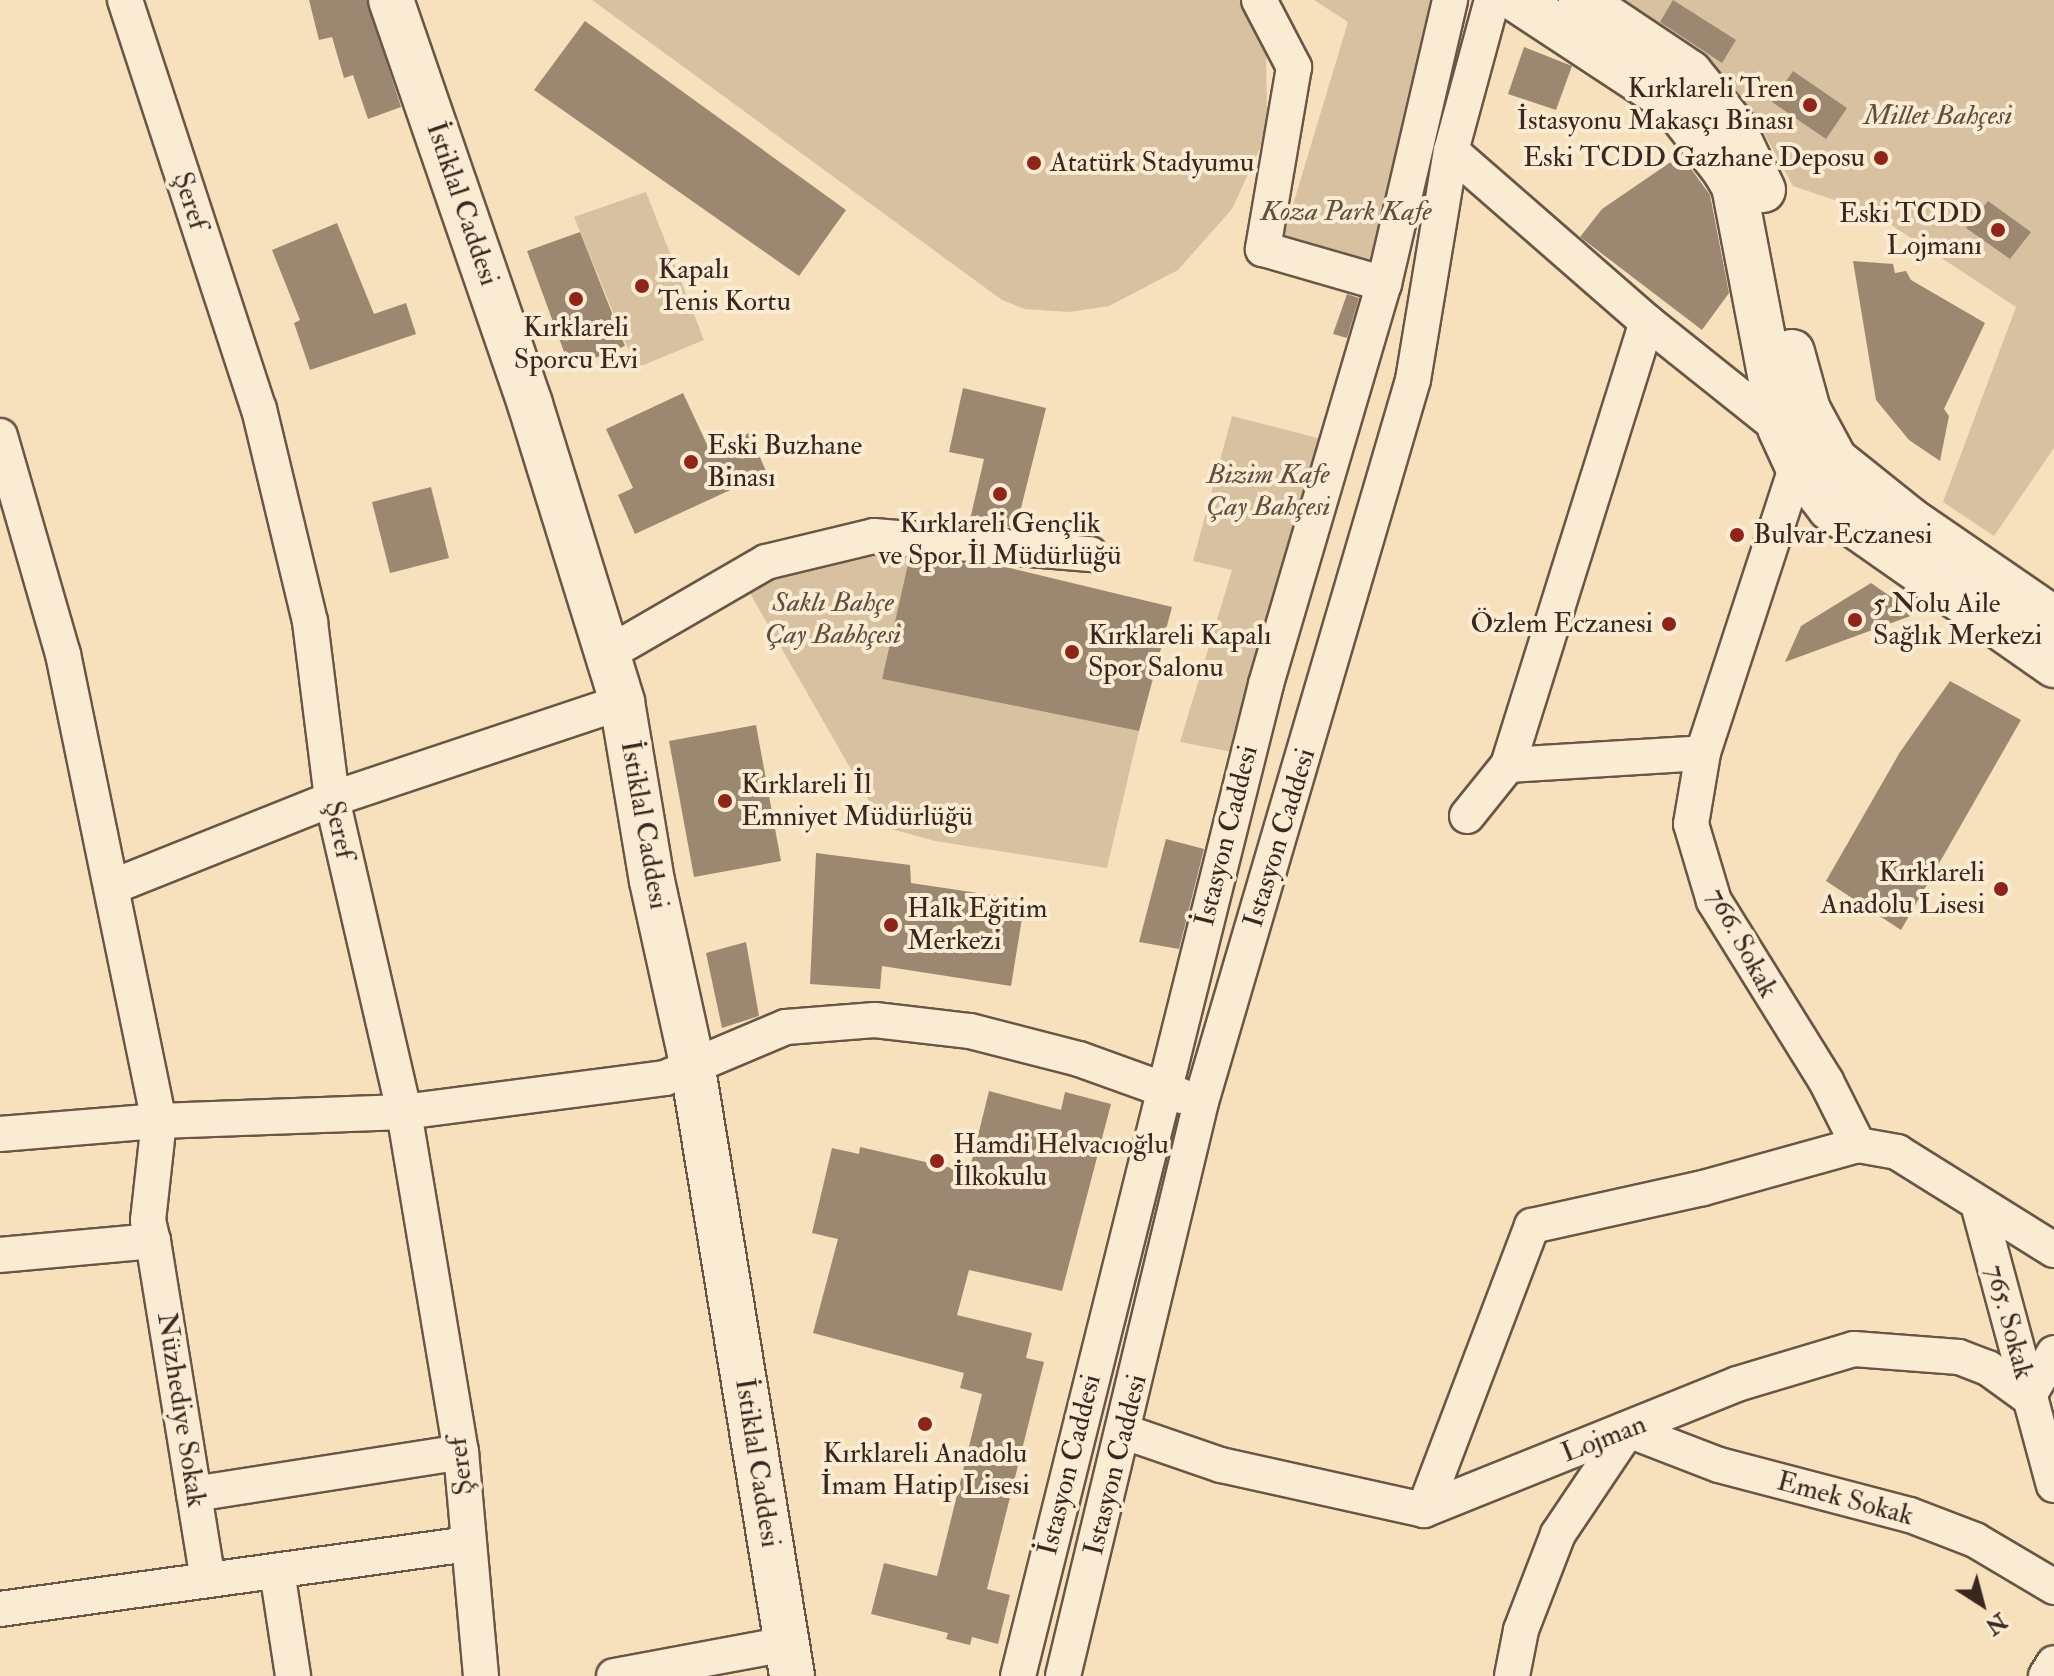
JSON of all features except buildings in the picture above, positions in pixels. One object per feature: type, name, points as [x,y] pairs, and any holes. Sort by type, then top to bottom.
[{"type":"street","name":"Şeref","points":[[125,0],[259,409],[310,622],[332,799],[404,1112],[461,1452],[481,1676]]},
{"type":"street","name":"İstiklal Caddesi","points":[[391,0],[525,389],[622,702],[652,881],[692,1063],[790,1660]]},
{"type":"street","points":[[1259,0],[1294,67],[1263,249],[1384,284]]},
{"type":"street","name":"İstasyon Caddesi","points":[[1018,1676],[1162,1089],[1266,684],[1384,284],[1450,0]]},
{"type":"street","name":"Istasyon Caddesi","points":[[1063,1676],[1125,1432],[1201,1102],[1413,380],[1451,151],[1492,0]]},
{"type":"street","points":[[1517,0],[1671,101],[1724,169],[1734,186],[1804,451],[1830,508],[2054,665]]},
{"type":"street","points":[[1581,0],[1690,73],[1732,125],[1762,184],[1783,321],[1808,410],[1804,451]]},
{"type":"street","points":[[1451,151],[1647,322],[1804,451],[2054,619]]},
{"type":"street","points":[[1467,816],[1508,765],[1647,322]]},
{"type":"street","name":"Nüzhediye Sokak","points":[[0,436],[63,654],[159,1121],[148,1220],[208,1580]]},
{"type":"street","name":"766. Sokak","points":[[1804,451],[1703,753],[1691,824],[1714,901],[1826,1081],[1858,1145]]},
{"type":"street","points":[[609,653],[766,562],[874,536],[1090,554]]},
{"type":"street","points":[[112,887],[332,799],[622,702]]},
{"type":"street","points":[[1508,765],[1703,753]]},
{"type":"street","points":[[0,1134],[159,1121],[404,1112],[665,1078],[692,1063],[786,1027],[875,1020],[970,1031],[1079,1059],[1201,1102]]},
{"type":"street","points":[[1125,1432],[1221,1465],[1424,1510],[1532,1226],[1703,1188],[1858,1145],[1897,1152],[2054,1250]]},
{"type":"street","name":"765. Sokak","points":[[1978,1204],[2054,1485]]},
{"type":"street","points":[[0,1255],[153,1241]]},
{"type":"street","name":"Lojman","points":[[1424,1510],[1737,1384],[1854,1349],[1959,1357],[1988,1368],[2028,1397]]},
{"type":"street","points":[[2028,1397],[2054,1353]]},
{"type":"street","points":[[1512,1676],[1521,1630],[1558,1534],[1628,1430]]},
{"type":"street","name":"Emek Sokak","points":[[1628,1430],[1719,1465],[1910,1515],[1975,1540],[2054,1587]]},
{"type":"street","points":[[194,1494],[461,1452]]},
{"type":"street","points":[[0,1609],[469,1544]]},
{"type":"street","points":[[277,1571],[293,1676]]},
{"type":"street","points":[[614,1676],[790,1660]]},
{"type":"street","points":[[2046,1676],[2054,1663]]},
{"type":"green space","name":"Atatürk Stadyumu","points":[[592,0],[1239,0],[1266,49],[1267,116],[1260,148],[1232,209],[1178,270],[1109,306],[1069,312],[1025,309],[1002,300]]},
{"type":"green space","name":"Koza Park Kafe","points":[[1314,0],[1450,0],[1384,284],[1280,248],[1348,22]]},
{"type":"green space","name":"Millet Bahçesi","points":[[1614,0],[2054,0],[2054,448],[1994,536],[1943,502],[2016,307],[1873,213],[1793,186],[1760,126],[1693,56]]},
{"type":"green space","name":"Kapalı Tenis Kortu","points":[[646,192],[704,340],[636,368],[574,217]]},
{"type":"green space","name":"Bizim Kafe Çay Bahçesi","points":[[1232,416],[1337,443],[1248,755],[1180,742],[1232,570],[1193,561]]},
{"type":"green space","name":"Saklı Bahçe Çay Babhçesi","points":[[857,549],[911,549],[882,679],[1139,731],[1107,868],[935,841],[884,827],[747,588],[794,566]]},
{"type":"place","name":"Kırklareli Tren İstasyonu Makasçı Binası","points":[[1810,105]]},
{"type":"place","name":"Eski TCDD Gazhane Deposu","points":[[1881,158]]},
{"type":"place","name":"Atatürk Stadyumu","points":[[1034,163]]},
{"type":"place","name":"Eski TCDD Lojmanı","points":[[1998,230]]},
{"type":"place","name":"Kapalı Tenis Kortu","points":[[642,286]]},
{"type":"place","name":"Kırklareli Sporcu Evi","points":[[576,299]]},
{"type":"place","name":"Eski Buzhane Binası","points":[[691,462]]},
{"type":"place","name":"Kırklareli Gençlik ve Spor İl Müdürlüğü","points":[[1000,494]]},
{"type":"place","name":"Bulvar Eczanesi","points":[[1737,535]]},
{"type":"place","name":"5 Nolu Aile Sağlık Merkezi","points":[[1855,620]]},
{"type":"place","name":"Özlem Eczanesi","points":[[1669,624]]},
{"type":"place","name":"Kırklareli Kapalı Spor Salonu","points":[[1072,652]]},
{"type":"place","name":"Kırklareli İl Emniyet Müdürlüğü","points":[[725,801]]},
{"type":"place","name":"Kırklareli Anadolu Lisesi","points":[[2001,889]]},
{"type":"place","name":"Halk Eğitim Merkezi","points":[[891,925]]},
{"type":"place","name":"Hamdi Helvacıoğlu İlkokulu","points":[[937,1161]]},
{"type":"place","name":"Kırklareli Anadolu İmam Hatip Lisesi","points":[[925,1424]]}]
